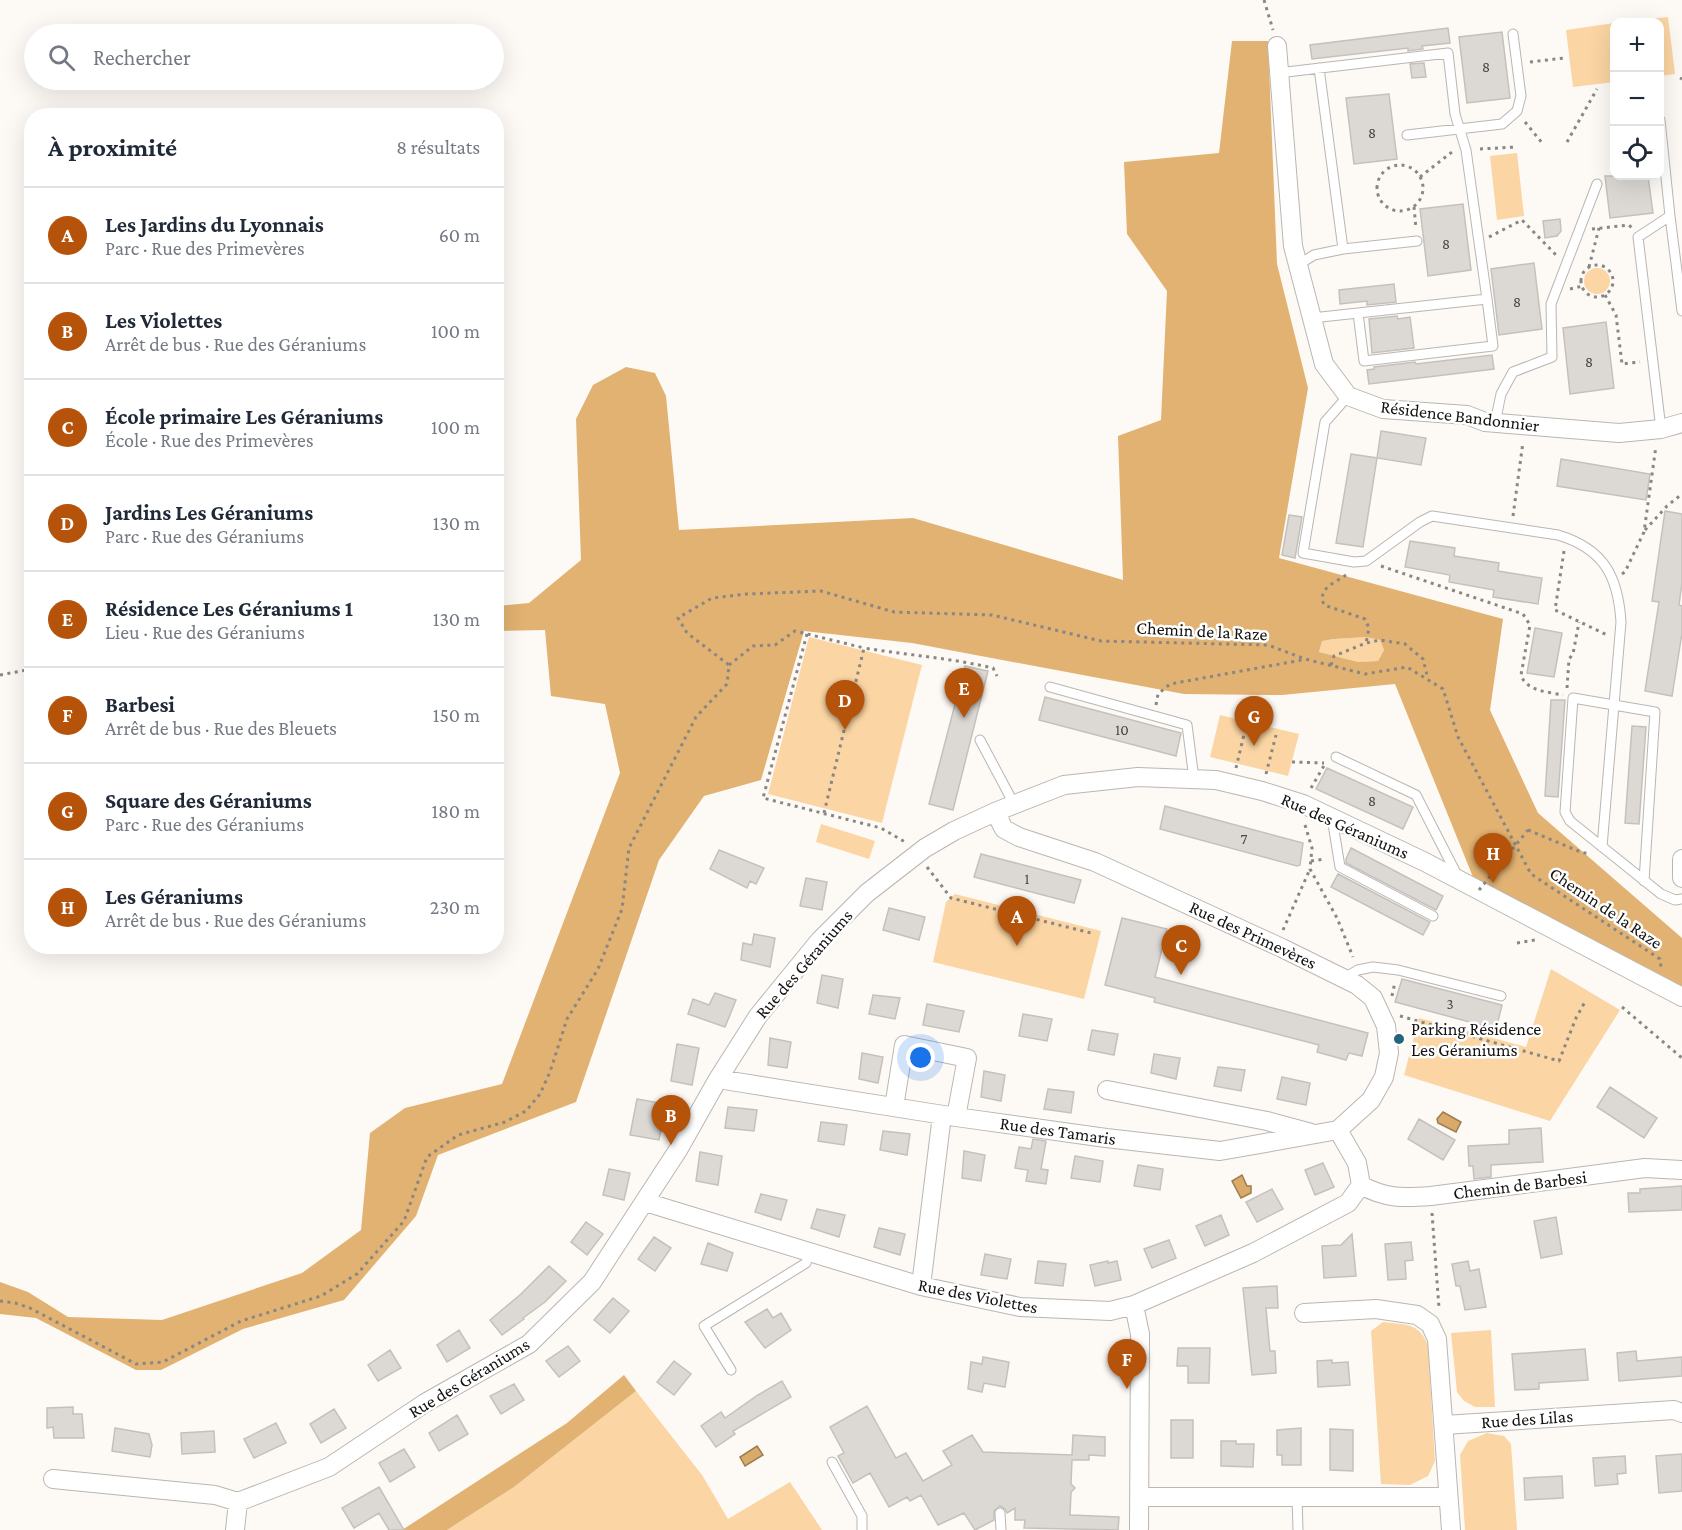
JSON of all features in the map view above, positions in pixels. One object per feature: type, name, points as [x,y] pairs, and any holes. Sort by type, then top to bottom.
[{"type":"street","points":[[1277,46],[1293,246],[1324,364],[1348,396]]},
{"type":"street","name":"Résidence Bandonnier","points":[[1348,396],[1383,409],[1467,415],[1485,422],[1619,434],[1653,430],[1682,423]]},
{"type":"street","name":"Rue des Géraniums","points":[[238,1502],[329,1467],[425,1403],[529,1344],[592,1282],[678,1150],[718,1079],[758,1016],[820,940],[867,893],[917,854],[954,831],[1064,785],[1138,777],[1216,780],[1303,804],[1479,890],[1682,997]]},
{"type":"street","name":"Rue des Primevères","points":[[995,812],[1004,829],[1019,837],[1095,862],[1282,948],[1351,974],[1357,985],[1385,1007],[1389,1053],[1384,1077],[1371,1100],[1338,1130]]},
{"type":"street","points":[[1682,858],[1682,878]]},
{"type":"street","points":[[894,1107],[904,1045],[967,1058],[949,1116],[921,1286]]},
{"type":"street","name":"Rue des Tamaris","points":[[718,1079],[949,1116],[1106,1138],[1220,1150],[1338,1130]]},
{"type":"street","points":[[1107,1090],[1267,1121],[1315,1134]]},
{"type":"street","points":[[1338,1130],[1357,1164],[1361,1185]]},
{"type":"street","name":"Chemin de Barbesi","points":[[1361,1185],[1377,1194],[1406,1197],[1442,1195],[1645,1168],[1682,1170]]},
{"type":"street","name":"Rue des Violettes","points":[[645,1202],[921,1286],[1020,1307],[1110,1311],[1134,1305],[1253,1253],[1348,1203],[1361,1185]]},
{"type":"street","points":[[1134,1305],[1140,1334],[1139,1530]]},
{"type":"street","points":[[1304,1313],[1376,1309],[1417,1315],[1430,1324],[1437,1340],[1451,1530]]},
{"type":"street","name":"Rue des Lilas","points":[[1444,1425],[1674,1410],[1682,1413]]},
{"type":"street","points":[[53,1479],[215,1494],[238,1502],[235,1530]]},
{"type":"street","points":[[1139,1497],[1448,1497]]},
{"type":"lane","points":[[1407,135],[1502,124],[1517,111],[1521,96],[1513,34]]},
{"type":"lane","points":[[1278,73],[1448,53],[1455,114],[1466,150],[1493,346],[1364,361],[1358,313]]},
{"type":"lane","points":[[1319,68],[1343,249]]},
{"type":"lane","points":[[1660,126],[1682,311]]},
{"type":"lane","points":[[1495,423],[1501,394],[1513,372],[1552,357],[1551,304],[1597,184]]},
{"type":"lane","points":[[1653,430],[1653,361],[1638,237],[1671,216]]},
{"type":"lane","points":[[1298,265],[1314,255],[1343,249],[1417,242]]},
{"type":"lane","points":[[1312,318],[1487,299]]},
{"type":"lane","points":[[1348,396],[1325,422],[1304,553],[1354,562],[1366,561],[1420,522],[1432,516],[1566,538],[1589,549],[1604,563],[1613,579],[1619,598],[1621,622],[1612,705],[1604,849]]},
{"type":"lane","points":[[1050,687],[1187,725],[1194,779]]},
{"type":"lane","points":[[1644,881],[1655,712],[1573,698],[1565,812],[1570,821],[1660,894],[1675,900],[1682,899]]},
{"type":"lane","points":[[980,740],[1014,804]]},
{"type":"lane","points":[[1336,757],[1416,795],[1459,880]]},
{"type":"lane","points":[[1332,818],[1340,867],[1433,916]]},
{"type":"lane","points":[[1351,974],[1373,967],[1398,970],[1501,996]]},
{"type":"lane","points":[[730,1370],[704,1326],[806,1263],[809,1253]]},
{"type":"lane","points":[[832,1462],[862,1516],[862,1530]]},
{"type":"lane","points":[[1297,1497],[1298,1530]]},
{"type":"lane","points":[[1000,1513],[1000,1530]]},
{"type":"path","points":[[1264,0],[1277,46]]},
{"type":"path","points":[[1517,64],[1564,58]]},
{"type":"path","points":[[1567,142],[1597,88]]},
{"type":"path","points":[[1517,111],[1543,144]]},
{"type":"path","points":[[1414,207],[1404,211],[1395,211],[1382,202],[1377,187],[1383,172],[1397,165],[1405,165],[1419,174],[1424,189],[1422,197],[1414,207],[1417,242]]},
{"type":"path","points":[[1479,242],[1522,220],[1581,281],[1588,294],[1605,295],[1613,285],[1611,273],[1601,266],[1589,267]]},
{"type":"path","points":[[1580,230],[1629,225],[1638,237]]},
{"type":"path","points":[[1581,281],[1589,267],[1599,228]]},
{"type":"path","points":[[1605,295],[1616,315],[1622,364],[1653,361]]},
{"type":"path","points":[[1511,528],[1521,465],[1524,425]]},
{"type":"path","points":[[1644,532],[1657,442],[1653,430]]},
{"type":"path","points":[[1613,579],[1625,572],[1644,532],[1667,506],[1682,494]]},
{"type":"path","points":[[1566,538],[1555,610],[1619,641]]},
{"type":"path","points":[[1366,643],[1369,628],[1365,619],[1324,605],[1321,598],[1323,590],[1366,561],[1523,614],[1530,625],[1521,675],[1524,683],[1530,687],[1573,698]]},
{"type":"path","name":"Chemin de la Raze","points":[[729,665],[687,633],[678,618],[712,598],[821,591],[894,612],[992,615],[1101,641],[1268,645],[1305,659],[1365,674],[1407,668],[1443,689],[1458,737],[1531,874],[1660,959],[1665,989]]},
{"type":"path","points":[[1573,698],[1568,690],[1566,678],[1579,622]]},
{"type":"path","points":[[0,1301],[30,1308],[136,1364],[163,1362],[241,1321],[321,1296],[357,1274],[404,1221],[427,1157],[458,1135],[505,1122],[526,1111],[540,1094],[550,1072],[567,1019],[598,969],[622,909],[629,848],[696,717],[727,684],[729,665],[753,646],[775,645],[795,631],[864,648],[911,656],[959,660],[993,668],[997,676]]},
{"type":"path","points":[[807,634],[763,798],[881,828],[910,845],[951,898],[1091,933]]},
{"type":"path","points":[[1330,666],[1334,656],[1380,640],[1405,644],[1423,658],[1429,680]]},
{"type":"path","points":[[824,813],[864,648]]},
{"type":"path","points":[[1153,716],[1158,694],[1170,684],[1305,659]]},
{"type":"path","points":[[0,675],[24,670]]},
{"type":"path","points":[[1232,784],[1246,726]]},
{"type":"path","points":[[1262,791],[1276,735]]},
{"type":"path","points":[[1292,762],[1328,765]]},
{"type":"path","points":[[1282,948],[1280,936],[1310,869],[1312,848],[1302,816],[1303,804],[1324,763]]},
{"type":"path","points":[[1479,890],[1528,830],[1583,853],[1604,849]]},
{"type":"path","points":[[1310,869],[1337,918],[1351,974]]},
{"type":"path","points":[[1398,970],[1385,1007],[1559,1061],[1576,1018],[1586,1000]]},
{"type":"path","points":[[1622,1007],[1682,1058]]},
{"type":"path","points":[[1433,1225],[1440,1313]]},
{"type":"shaded area","points":[[1668,17],[1675,74],[1664,75],[1664,18],[1659,18]]},
{"type":"shaded area","points":[[1610,24],[1610,82],[1573,87],[1566,30]]},
{"type":"shaded area","points":[[1232,41],[1268,41],[1277,264],[1308,388],[1279,558],[1503,619],[1490,710],[1538,813],[1682,938],[1682,986],[1473,877],[1395,684],[1282,695],[1184,694],[912,643],[804,631],[761,780],[704,796],[659,860],[576,1102],[438,1155],[416,1216],[344,1300],[243,1329],[161,1370],[136,1370],[36,1318],[0,1314],[0,1282],[28,1292],[68,1317],[162,1320],[302,1273],[361,1230],[370,1133],[405,1108],[502,1084],[620,773],[605,704],[551,696],[545,630],[504,631],[504,605],[529,603],[581,560],[576,419],[593,385],[626,367],[655,373],[666,396],[679,530],[913,518],[1123,580],[1118,436],[1161,420],[1167,291],[1127,234],[1124,162],[1219,153]],"holes":[[[1366,637],[1380,640],[1384,650],[1378,661],[1358,662],[1319,652],[1322,641]]]},
{"type":"shaded area","points":[[1517,153],[1524,216],[1497,220],[1490,156]]},
{"type":"shaded area","points":[[1597,268],[1606,272],[1610,281],[1606,290],[1597,294],[1588,290],[1584,281],[1588,272]]},
{"type":"shaded area","points":[[809,637],[922,665],[882,823],[768,794]]},
{"type":"shaded area","points":[[1366,637],[1380,640],[1384,650],[1378,661],[1358,662],[1319,652],[1322,641]]},
{"type":"shaded area","points":[[1220,715],[1299,734],[1288,776],[1210,757]]},
{"type":"shaded area","points":[[821,824],[875,841],[869,859],[816,842]]},
{"type":"shaded area","points":[[955,894],[1101,931],[1084,999],[933,962],[946,902]]},
{"type":"shaded area","points":[[1551,969],[1620,1010],[1550,1121],[1404,1075],[1419,1018],[1526,1047]]},
{"type":"shaded area","points":[[1443,1112],[1461,1122],[1456,1132],[1438,1123],[1437,1119]]},
{"type":"shaded area","points":[[1242,1175],[1247,1186],[1251,1186],[1251,1193],[1241,1198],[1232,1181]]},
{"type":"shaded area","points":[[1383,1322],[1411,1326],[1421,1333],[1428,1346],[1435,1461],[1428,1476],[1410,1485],[1381,1484],[1371,1331]]},
{"type":"shaded area","points":[[1491,1330],[1495,1407],[1475,1407],[1464,1401],[1457,1392],[1451,1333]]},
{"type":"shaded area","points":[[624,1375],[636,1391],[514,1487],[447,1530],[402,1530],[567,1423]]},
{"type":"shaded area","points":[[636,1391],[702,1475],[728,1519],[790,1482],[822,1530],[447,1530],[514,1487]]},
{"type":"shaded area","points":[[1487,1433],[1504,1436],[1511,1444],[1517,1530],[1465,1530],[1460,1455],[1468,1441]]},
{"type":"shaded area","points":[[757,1446],[763,1455],[745,1466],[740,1457]]},
{"type":"building","points":[[1448,28],[1450,43],[1422,46],[1423,49],[1408,51],[1408,48],[1312,59],[1310,45]]},
{"type":"building","points":[[1502,32],[1510,98],[1467,103],[1459,37]]},
{"type":"building","points":[[1424,63],[1426,77],[1412,78],[1410,64]]},
{"type":"building","points":[[1389,94],[1397,159],[1354,164],[1346,98]]},
{"type":"building","points":[[1605,176],[1610,176],[1610,180],[1649,180],[1653,213],[1610,218]]},
{"type":"building","points":[[1463,204],[1471,270],[1428,276],[1420,209]]},
{"type":"building","points":[[1560,219],[1561,231],[1557,236],[1545,238],[1543,221]]},
{"type":"building","points":[[1534,263],[1542,329],[1499,335],[1491,269]]},
{"type":"building","points":[[1394,284],[1396,302],[1367,305],[1367,301],[1340,304],[1339,290]]},
{"type":"building","points":[[1397,316],[1398,319],[1410,317],[1414,348],[1372,353],[1369,319]]},
{"type":"building","points":[[1606,322],[1614,388],[1570,394],[1563,328]]},
{"type":"building","points":[[1492,355],[1494,369],[1369,384],[1367,370],[1374,369],[1374,367]]},
{"type":"building","points":[[1381,431],[1426,438],[1421,465],[1377,458]]},
{"type":"building","points":[[1351,454],[1377,458],[1363,547],[1336,543]]},
{"type":"building","points":[[1561,459],[1650,474],[1646,500],[1557,486]]},
{"type":"building","points":[[1665,511],[1682,514],[1682,583],[1679,605],[1682,606],[1682,633],[1672,696],[1645,691],[1659,602],[1652,601]]},
{"type":"building","points":[[1289,515],[1302,517],[1295,558],[1282,555]]},
{"type":"building","points":[[1410,541],[1455,548],[1454,556],[1499,563],[1498,571],[1542,578],[1538,604],[1493,597],[1494,590],[1449,582],[1450,575],[1405,567]]},
{"type":"building","points":[[1535,628],[1562,633],[1554,677],[1527,673]]},
{"type":"building","points":[[965,666],[988,671],[953,810],[929,804]]},
{"type":"building","points":[[1045,697],[1181,733],[1176,756],[1039,720]]},
{"type":"building","points":[[1551,700],[1565,700],[1558,797],[1545,796]]},
{"type":"building","points":[[1632,726],[1646,727],[1639,824],[1625,823]]},
{"type":"building","points":[[1327,768],[1413,807],[1403,829],[1316,789]]},
{"type":"building","points":[[1165,806],[1303,843],[1300,865],[1160,829]]},
{"type":"building","points":[[1351,848],[1443,896],[1436,910],[1346,863]]},
{"type":"building","points":[[719,850],[764,868],[756,884],[750,881],[747,888],[710,869]]},
{"type":"building","points":[[981,854],[1081,880],[1074,903],[974,877]]},
{"type":"building","points":[[1338,874],[1430,922],[1423,935],[1331,887]]},
{"type":"building","points":[[806,878],[827,882],[822,910],[800,906]]},
{"type":"building","points":[[889,908],[925,917],[919,940],[883,930]]},
{"type":"building","points":[[1122,918],[1167,929],[1155,977],[1368,1033],[1362,1056],[1349,1053],[1346,1060],[1317,1052],[1319,1045],[1154,1002],[1155,998],[1105,985]]},
{"type":"building","points":[[754,934],[775,938],[770,967],[741,960],[743,943],[752,945]]},
{"type":"building","points":[[822,975],[843,979],[838,1008],[817,1003]]},
{"type":"building","points":[[1402,979],[1502,1005],[1496,1029],[1395,1002]]},
{"type":"building","points":[[715,993],[736,1000],[725,1027],[688,1014],[693,999],[709,1005]]},
{"type":"building","points":[[873,995],[900,998],[895,1019],[869,1014]]},
{"type":"building","points":[[927,1004],[964,1011],[959,1032],[923,1025]]},
{"type":"building","points":[[1023,1014],[1052,1019],[1047,1041],[1019,1036]]},
{"type":"building","points":[[1092,1030],[1118,1034],[1114,1055],[1088,1050]]},
{"type":"building","points":[[770,1038],[791,1042],[787,1068],[768,1065]]},
{"type":"building","points":[[677,1044],[699,1048],[692,1085],[671,1081]]},
{"type":"building","points":[[862,1053],[883,1057],[878,1083],[859,1079]]},
{"type":"building","points":[[1154,1054],[1180,1058],[1176,1079],[1151,1073]]},
{"type":"building","points":[[1218,1067],[1245,1070],[1241,1091],[1214,1086]]},
{"type":"building","points":[[984,1071],[1005,1075],[1001,1101],[981,1097]]},
{"type":"building","points":[[1282,1077],[1310,1083],[1306,1105],[1277,1099]]},
{"type":"building","points":[[1610,1087],[1657,1118],[1644,1138],[1597,1107]]},
{"type":"building","points":[[1048,1089],[1074,1092],[1071,1113],[1044,1109]]},
{"type":"building","points":[[637,1099],[666,1104],[659,1140],[630,1135]]},
{"type":"building","points":[[728,1107],[757,1110],[754,1131],[725,1128]]},
{"type":"building","points":[[1419,1119],[1455,1140],[1443,1160],[1408,1139]]},
{"type":"building","points":[[821,1122],[847,1125],[844,1145],[818,1141]]},
{"type":"building","points":[[1541,1128],[1543,1162],[1491,1165],[1491,1177],[1474,1179],[1473,1166],[1469,1166],[1468,1146],[1509,1144],[1509,1130]]},
{"type":"building","points":[[883,1131],[910,1134],[907,1155],[880,1150]]},
{"type":"building","points":[[1033,1139],[1046,1141],[1041,1169],[1048,1170],[1046,1184],[1026,1181],[1028,1170],[1015,1168],[1019,1147],[1031,1149]]},
{"type":"building","points":[[964,1151],[985,1155],[981,1181],[962,1178]]},
{"type":"building","points":[[700,1152],[722,1156],[718,1185],[696,1181]]},
{"type":"building","points":[[1075,1156],[1103,1161],[1100,1182],[1071,1178]]},
{"type":"building","points":[[1323,1163],[1334,1187],[1315,1195],[1305,1170]]},
{"type":"building","points":[[1138,1165],[1163,1169],[1160,1190],[1134,1186]]},
{"type":"building","points":[[609,1169],[630,1173],[624,1200],[603,1195]]},
{"type":"building","points":[[1682,1186],[1682,1210],[1629,1212],[1628,1193],[1640,1193],[1640,1189]]},
{"type":"building","points":[[1272,1189],[1283,1209],[1257,1222],[1246,1202]]},
{"type":"building","points":[[761,1194],[787,1200],[781,1220],[755,1212]]},
{"type":"building","points":[[817,1209],[845,1215],[839,1237],[811,1228]]},
{"type":"building","points":[[1221,1215],[1229,1235],[1205,1246],[1196,1226]]},
{"type":"building","points":[[1556,1217],[1562,1254],[1541,1258],[1534,1221]]},
{"type":"building","points":[[586,1222],[603,1234],[587,1255],[571,1242]]},
{"type":"building","points":[[879,1228],[905,1234],[900,1255],[874,1247]]},
{"type":"building","points":[[1352,1234],[1356,1276],[1324,1278],[1322,1246],[1341,1245]]},
{"type":"building","points":[[654,1237],[671,1248],[655,1271],[638,1259]]},
{"type":"building","points":[[1169,1240],[1176,1258],[1152,1268],[1144,1249]]},
{"type":"building","points":[[1411,1242],[1413,1260],[1405,1261],[1406,1279],[1388,1280],[1385,1244]]},
{"type":"building","points":[[708,1243],[733,1253],[727,1271],[701,1264]]},
{"type":"building","points":[[985,1254],[1011,1259],[1007,1279],[981,1275]]},
{"type":"building","points":[[1038,1261],[1066,1264],[1063,1286],[1035,1283]]},
{"type":"building","points":[[1108,1261],[1108,1263],[1117,1261],[1121,1280],[1095,1286],[1090,1265]]},
{"type":"building","points":[[1468,1261],[1470,1271],[1479,1269],[1486,1307],[1465,1310],[1460,1286],[1456,1286],[1452,1264]]},
{"type":"building","points":[[549,1266],[566,1281],[545,1302],[502,1335],[490,1320]]},
{"type":"building","points":[[1277,1286],[1278,1308],[1266,1308],[1270,1351],[1275,1351],[1276,1373],[1252,1375],[1243,1288]]},
{"type":"building","points":[[613,1298],[629,1311],[610,1333],[594,1320]]},
{"type":"building","points":[[767,1309],[773,1318],[781,1313],[791,1330],[765,1348],[745,1322]]},
{"type":"building","points":[[459,1330],[470,1348],[447,1362],[437,1345]]},
{"type":"building","points":[[568,1346],[580,1361],[559,1377],[546,1361]]},
{"type":"building","points":[[1178,1348],[1210,1348],[1209,1383],[1188,1383],[1188,1366],[1177,1366]]},
{"type":"building","points":[[1585,1349],[1588,1380],[1539,1383],[1539,1389],[1515,1390],[1512,1354]]},
{"type":"building","points":[[390,1350],[401,1368],[378,1381],[368,1365]]},
{"type":"building","points":[[1636,1351],[1637,1361],[1682,1357],[1682,1376],[1619,1381],[1617,1353]]},
{"type":"building","points":[[983,1357],[1009,1362],[1005,1387],[984,1383],[982,1392],[968,1389],[971,1362],[982,1364]]},
{"type":"building","points":[[1332,1360],[1332,1363],[1348,1362],[1350,1385],[1318,1387],[1317,1361]]},
{"type":"building","points":[[674,1361],[691,1374],[674,1395],[657,1382]]},
{"type":"building","points":[[782,1381],[791,1397],[733,1431],[735,1434],[716,1447],[701,1426],[721,1412],[725,1418]]},
{"type":"building","points":[[514,1384],[524,1400],[501,1414],[490,1396]]},
{"type":"building","points":[[867,1406],[896,1458],[906,1453],[923,1481],[952,1465],[943,1451],[972,1435],[983,1452],[1072,1455],[1073,1435],[1105,1437],[1105,1456],[1089,1455],[1089,1460],[1072,1460],[1071,1484],[1075,1488],[1071,1492],[1070,1515],[1119,1517],[1118,1530],[1024,1528],[1025,1520],[1015,1520],[1015,1508],[1007,1513],[1000,1506],[994,1511],[994,1520],[975,1530],[964,1513],[938,1525],[921,1495],[910,1501],[907,1497],[889,1507],[870,1473],[853,1483],[838,1456],[844,1453],[830,1427]]},
{"type":"building","points":[[73,1407],[73,1414],[82,1414],[84,1438],[54,1438],[53,1427],[47,1428],[47,1408]]},
{"type":"building","points":[[334,1409],[346,1428],[321,1443],[310,1424]]},
{"type":"building","points":[[457,1415],[468,1434],[439,1451],[429,1433]]},
{"type":"building","points":[[1171,1420],[1193,1420],[1193,1458],[1171,1458]]},
{"type":"building","points":[[276,1423],[286,1443],[254,1458],[244,1439]]},
{"type":"building","points":[[115,1428],[149,1434],[152,1445],[150,1457],[112,1451]]},
{"type":"building","points":[[1301,1428],[1301,1465],[1282,1465],[1282,1455],[1277,1455],[1277,1430]]},
{"type":"building","points":[[1330,1429],[1353,1430],[1353,1471],[1330,1470]]},
{"type":"building","points":[[214,1431],[215,1452],[182,1454],[181,1433]]},
{"type":"building","points":[[1221,1441],[1254,1444],[1253,1467],[1221,1466]]},
{"type":"building","points":[[404,1449],[415,1467],[390,1482],[379,1463]]},
{"type":"building","points":[[1682,1454],[1682,1491],[1659,1493],[1656,1456]]},
{"type":"building","points":[[1625,1456],[1626,1473],[1617,1474],[1618,1484],[1595,1486],[1593,1458]]},
{"type":"building","points":[[1562,1476],[1563,1498],[1525,1500],[1524,1478]]},
{"type":"building","points":[[379,1487],[404,1530],[389,1530],[379,1513],[354,1528],[342,1508]]},
{"type":"place","name":"Résidence Les Géraniums 1","points":[[964,718]]},
{"type":"place","name":"Jardins Les Géraniums","points":[[845,730]]},
{"type":"place","name":"Square des Géraniums","points":[[1254,746]]},
{"type":"place","name":"Les Géraniums","points":[[1493,883]]},
{"type":"place","name":"Les Jardins du Lyonnais","points":[[1017,946]]},
{"type":"place","name":"École primaire Les Géraniums","points":[[1181,975]]},
{"type":"place","name":"Parking Résidence Les Géraniums","points":[[1399,1039]]},
{"type":"place","name":"Les Violettes","points":[[671,1145]]},
{"type":"place","name":"Barbesi","points":[[1127,1389]]}]
